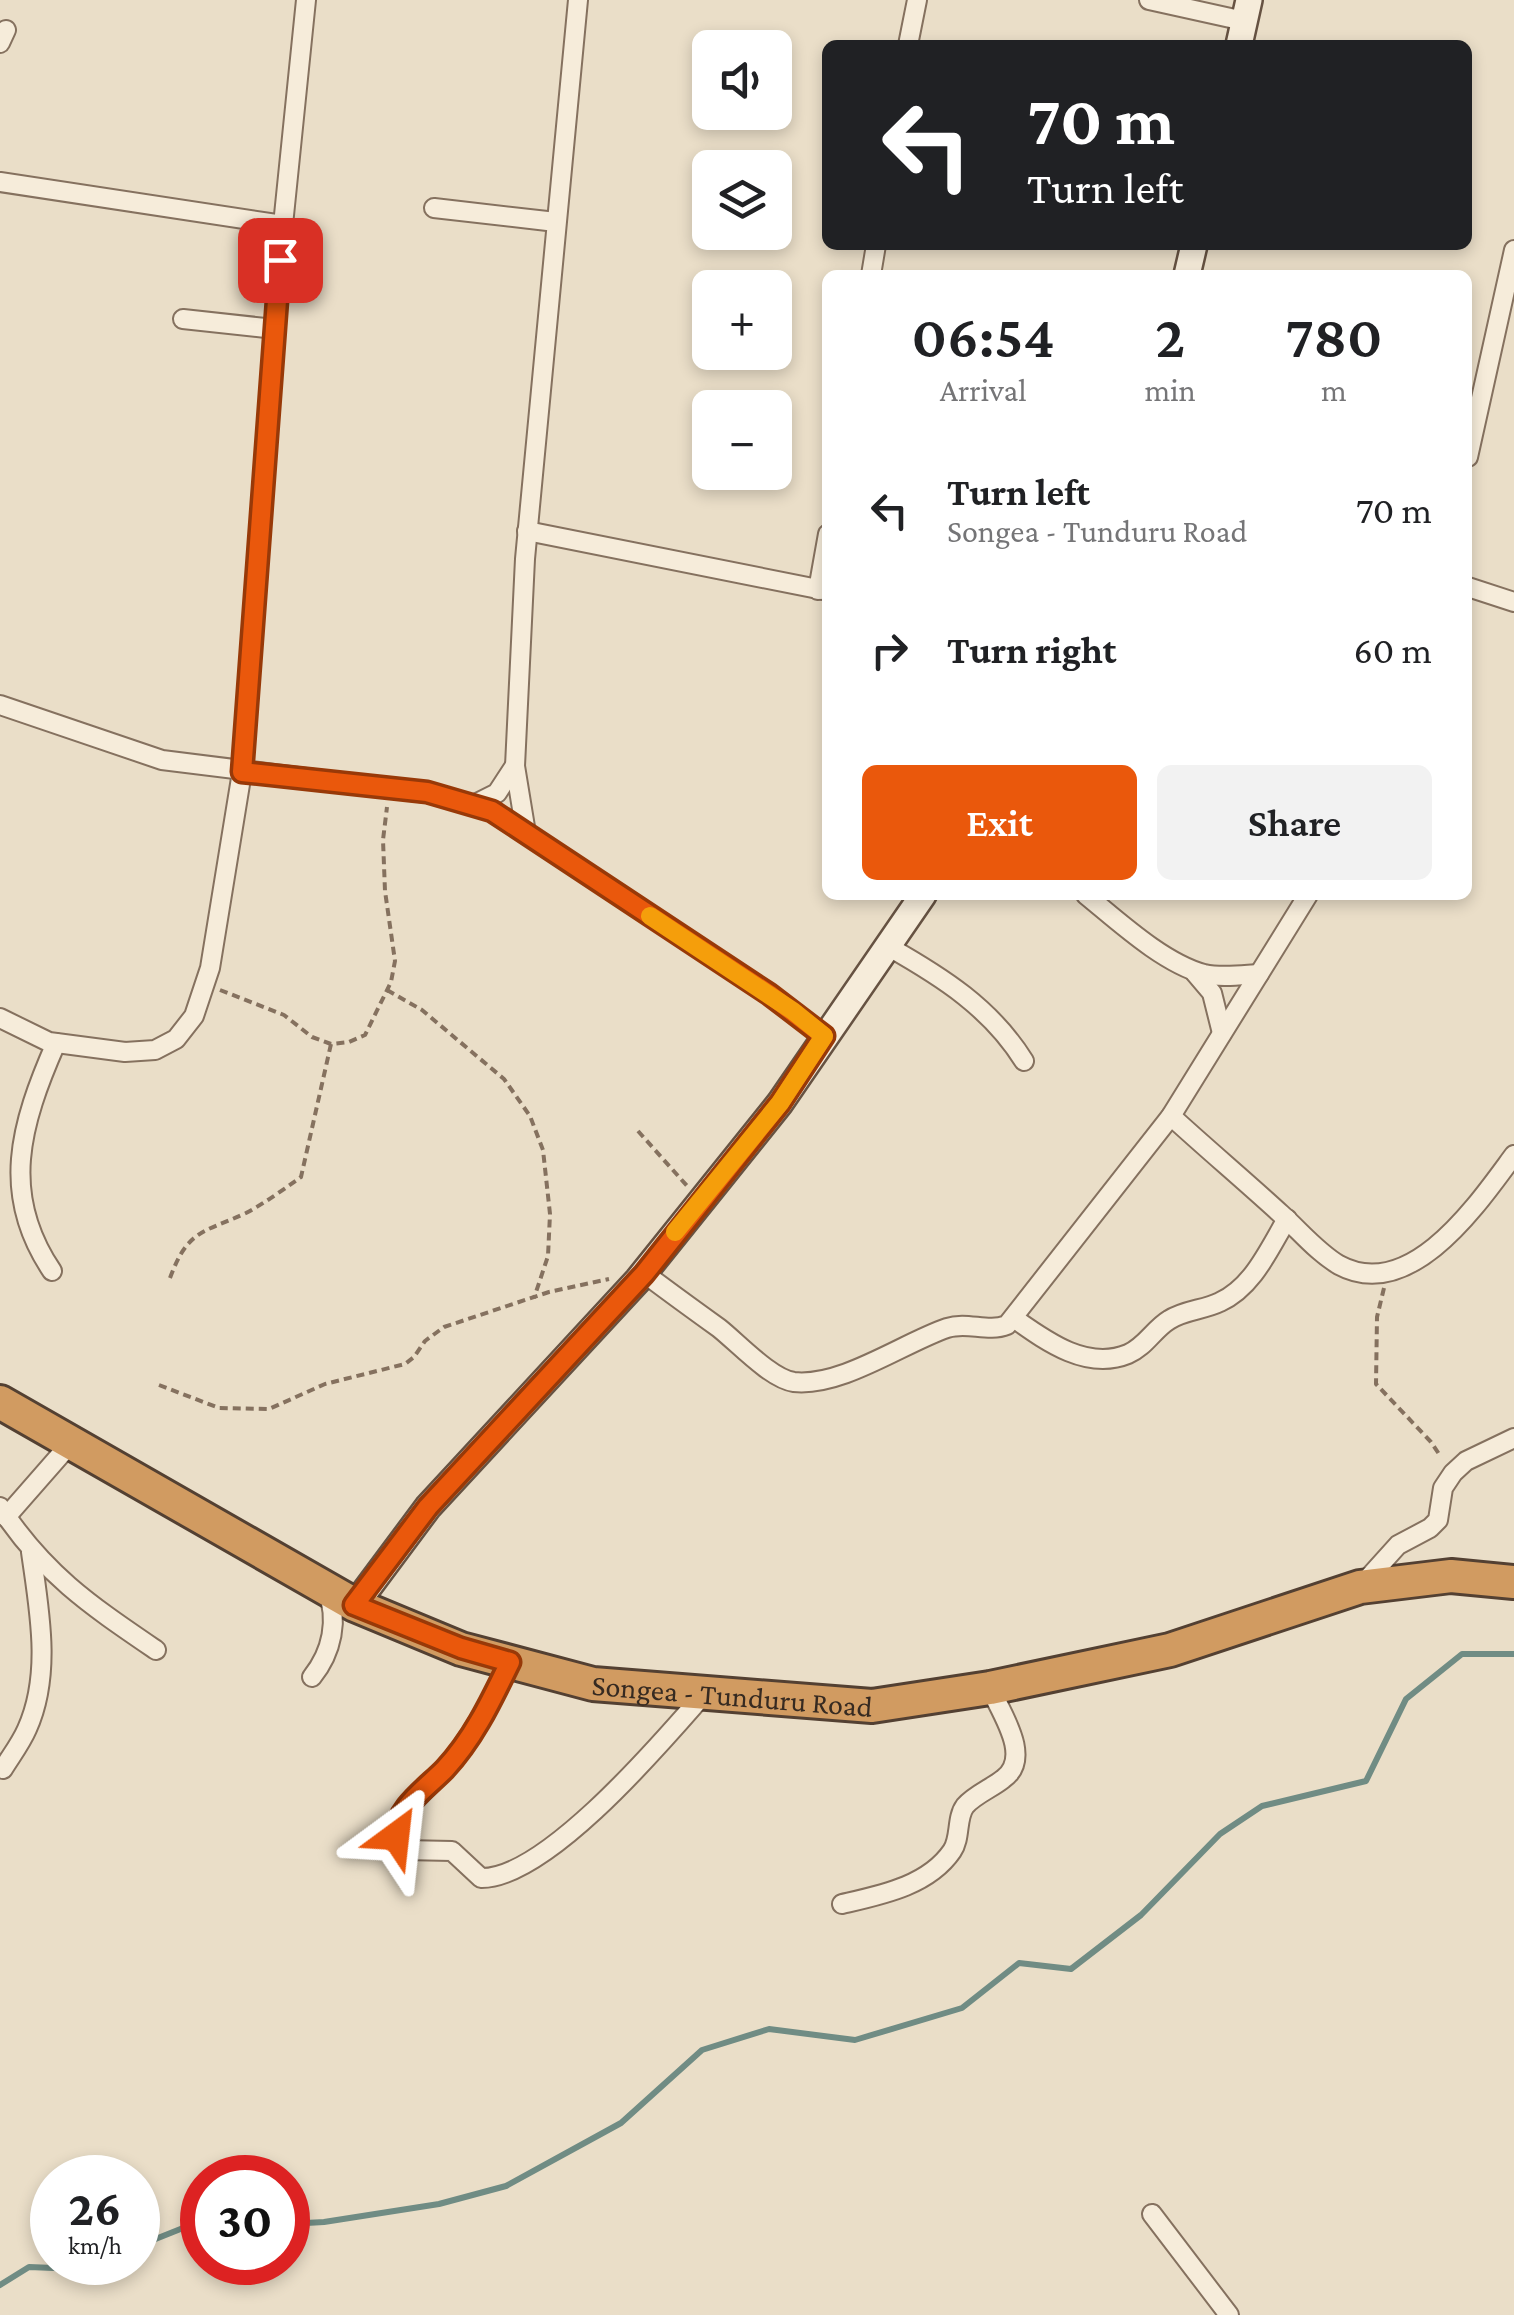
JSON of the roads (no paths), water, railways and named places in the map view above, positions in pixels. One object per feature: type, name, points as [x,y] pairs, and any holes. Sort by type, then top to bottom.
[{"type":"highway","name":"Songea - Tunduru Road","points":[[0,1402],[340,1597],[461,1648],[593,1684],[872,1706],[990,1688],[1170,1650],[1360,1587],[1451,1576],[1514,1582]]},
{"type":"street","points":[[0,1018],[56,1044],[125,1052],[156,1050],[176,1039],[194,1016],[210,968],[242,772],[283,224],[306,0]]},
{"type":"street","points":[[526,833],[514,766],[527,531],[578,0]]},
{"type":"street","points":[[909,40],[917,0]]},
{"type":"street","points":[[1148,0],[1244,22]]},
{"type":"street","points":[[0,182],[283,224]]},
{"type":"street","points":[[434,208],[556,222]]},
{"type":"street","points":[[1472,439],[1514,250]]},
{"type":"street","points":[[184,319],[275,329]]},
{"type":"street","points":[[527,531],[822,590]]},
{"type":"street","points":[[1472,587],[1514,602]]},
{"type":"street","points":[[0,705],[162,760],[427,792],[492,811],[769,994],[824,1036]]},
{"type":"street","points":[[473,804],[497,794],[514,766]]},
{"type":"street","points":[[312,1677],[331,1643],[340,1597],[641,1276],[780,1103],[920,900]]},
{"type":"street","points":[[1092,900],[1190,969],[1212,993],[1222,1033]]},
{"type":"street","points":[[641,1276],[720,1329],[776,1376],[792,1382],[816,1380],[863,1366],[945,1329],[972,1324],[997,1329],[1014,1319],[1171,1116],[1305,900]]},
{"type":"street","points":[[889,947],[951,984],[1006,1032],[1024,1061]]},
{"type":"street","points":[[1190,969],[1219,976],[1259,974]]},
{"type":"street","points":[[52,1271],[30,1248],[18,1218],[12,1191],[12,1159],[23,1117],[56,1044]]},
{"type":"street","points":[[1171,1116],[1323,1254],[1356,1271],[1404,1267],[1439,1244],[1466,1217],[1514,1155]]},
{"type":"street","points":[[1014,1319],[1044,1340],[1085,1358],[1126,1354],[1174,1317],[1233,1295],[1250,1279],[1286,1219]]},
{"type":"street","points":[[1360,1587],[1398,1545],[1438,1520],[1443,1488],[1453,1472],[1484,1451],[1514,1438]]},
{"type":"street","points":[[70,1444],[3,1512],[31,1552],[75,1593],[156,1650]]},
{"type":"street","points":[[3,1769],[27,1729],[36,1700],[42,1630],[31,1552]]},
{"type":"street","points":[[510,1662],[483,1718],[395,1828],[404,1850],[452,1851],[481,1878],[502,1876],[526,1865],[564,1837],[652,1753],[704,1694]]},
{"type":"street","points":[[842,1904],[894,1890],[928,1874],[952,1851],[966,1805],[1008,1776],[1015,1766],[1016,1747],[990,1688]]},
{"type":"street","points":[[1152,2214],[1229,2315]]},
{"type":"waterway","points":[[310,2223],[439,2204],[506,2186],[621,2123],[702,2050],[769,2029],[855,2040],[962,2008],[1019,1963],[1071,1969],[1141,1915],[1220,1834],[1262,1806],[1366,1781],[1406,1699],[1462,1654],[1514,1654]]},
{"type":"waterway","points":[[160,2237],[180,2229]]},
{"type":"waterway","points":[[0,2285],[30,2267]]}]
